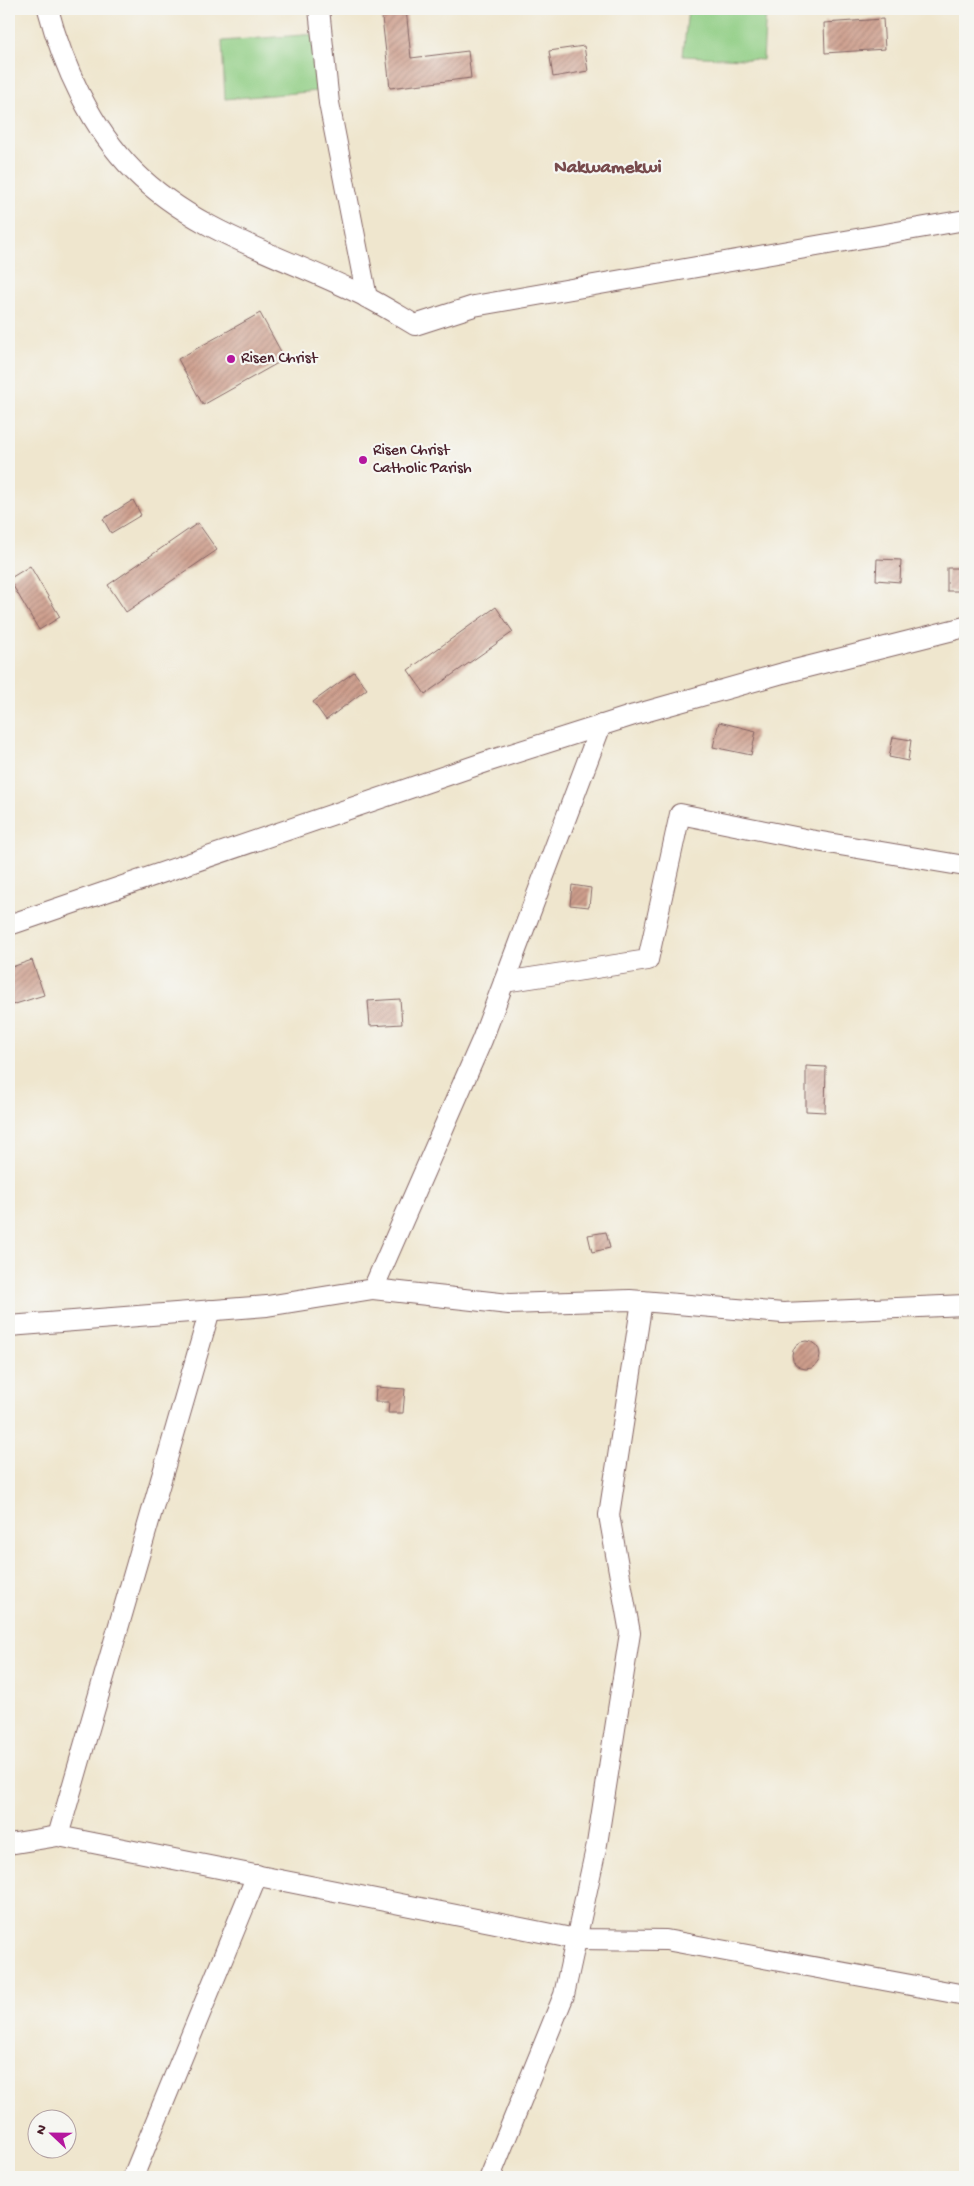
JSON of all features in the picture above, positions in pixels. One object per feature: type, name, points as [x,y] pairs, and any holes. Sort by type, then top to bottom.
[{"type":"street","points":[[48,9],[69,76],[107,138],[134,171],[164,196],[215,228],[367,298],[416,325],[474,306],[965,220]]},
{"type":"street","points":[[319,9],[329,103],[367,298]]},
{"type":"street","points":[[9,925],[486,762],[601,725],[783,673],[965,628]]},
{"type":"street","points":[[373,1289],[482,1040],[601,725]]},
{"type":"street","points":[[504,982],[648,960],[680,814],[810,840],[965,866]]},
{"type":"street","points":[[9,1326],[267,1306],[373,1289],[509,1304],[563,1301],[642,1301],[783,1313],[965,1304]]},
{"type":"street","points":[[490,2177],[564,1995],[597,1844],[630,1633],[609,1515],[642,1301]]},
{"type":"street","points":[[58,1836],[210,1310]]},
{"type":"street","points":[[9,1844],[58,1836],[576,1939],[666,1940],[965,1995]]},
{"type":"street","points":[[133,2177],[257,1875]]},
{"type":"green space","points":[[688,9],[766,9],[763,60],[683,56]]},
{"type":"green space","points":[[316,34],[319,91],[225,99],[222,41]]},
{"type":"building","points":[[381,9],[406,9],[411,58],[468,51],[471,78],[390,88]]},
{"type":"building","points":[[883,19],[885,49],[825,53],[824,23]]},
{"type":"building","points":[[584,46],[588,71],[553,77],[549,51]]},
{"type":"building","name":"Risen Christ","points":[[260,313],[285,359],[203,405],[178,359]]},
{"type":"building","points":[[133,500],[141,515],[111,533],[103,519]]},
{"type":"building","points":[[198,523],[217,550],[126,612],[108,585]]},
{"type":"building","points":[[877,559],[901,560],[900,582],[876,580]]},
{"type":"building","points":[[30,566],[60,617],[39,630],[9,579]]},
{"type":"building","points":[[947,568],[965,568],[965,591],[947,591]]},
{"type":"building","points":[[496,607],[513,632],[425,694],[408,670]]},
{"type":"building","points":[[354,672],[367,689],[326,720],[313,702]]},
{"type":"building","points":[[719,722],[756,731],[751,755],[713,747]]},
{"type":"building","points":[[893,737],[911,740],[908,761],[889,757]]},
{"type":"building","points":[[572,885],[591,888],[589,907],[570,905]]},
{"type":"building","points":[[32,960],[44,995],[9,1006],[9,968]]},
{"type":"building","points":[[400,999],[402,1024],[370,1026],[368,1001]]},
{"type":"building","points":[[806,1066],[826,1067],[825,1112],[806,1111]]},
{"type":"building","points":[[606,1232],[610,1248],[592,1252],[588,1235]]},
{"type":"building","points":[[806,1341],[816,1345],[820,1355],[816,1365],[806,1369],[796,1365],[792,1355],[796,1345]]},
{"type":"building","points":[[376,1387],[405,1389],[403,1413],[388,1413],[389,1402],[375,1402]]},
{"type":"place","name":"Risen Christ","points":[[231,359]]},
{"type":"place","name":"Risen Christ Catholic Parish","points":[[363,460]]},
{"type":"district","name":"Nakwamekwi","points":[[608,168]]}]
